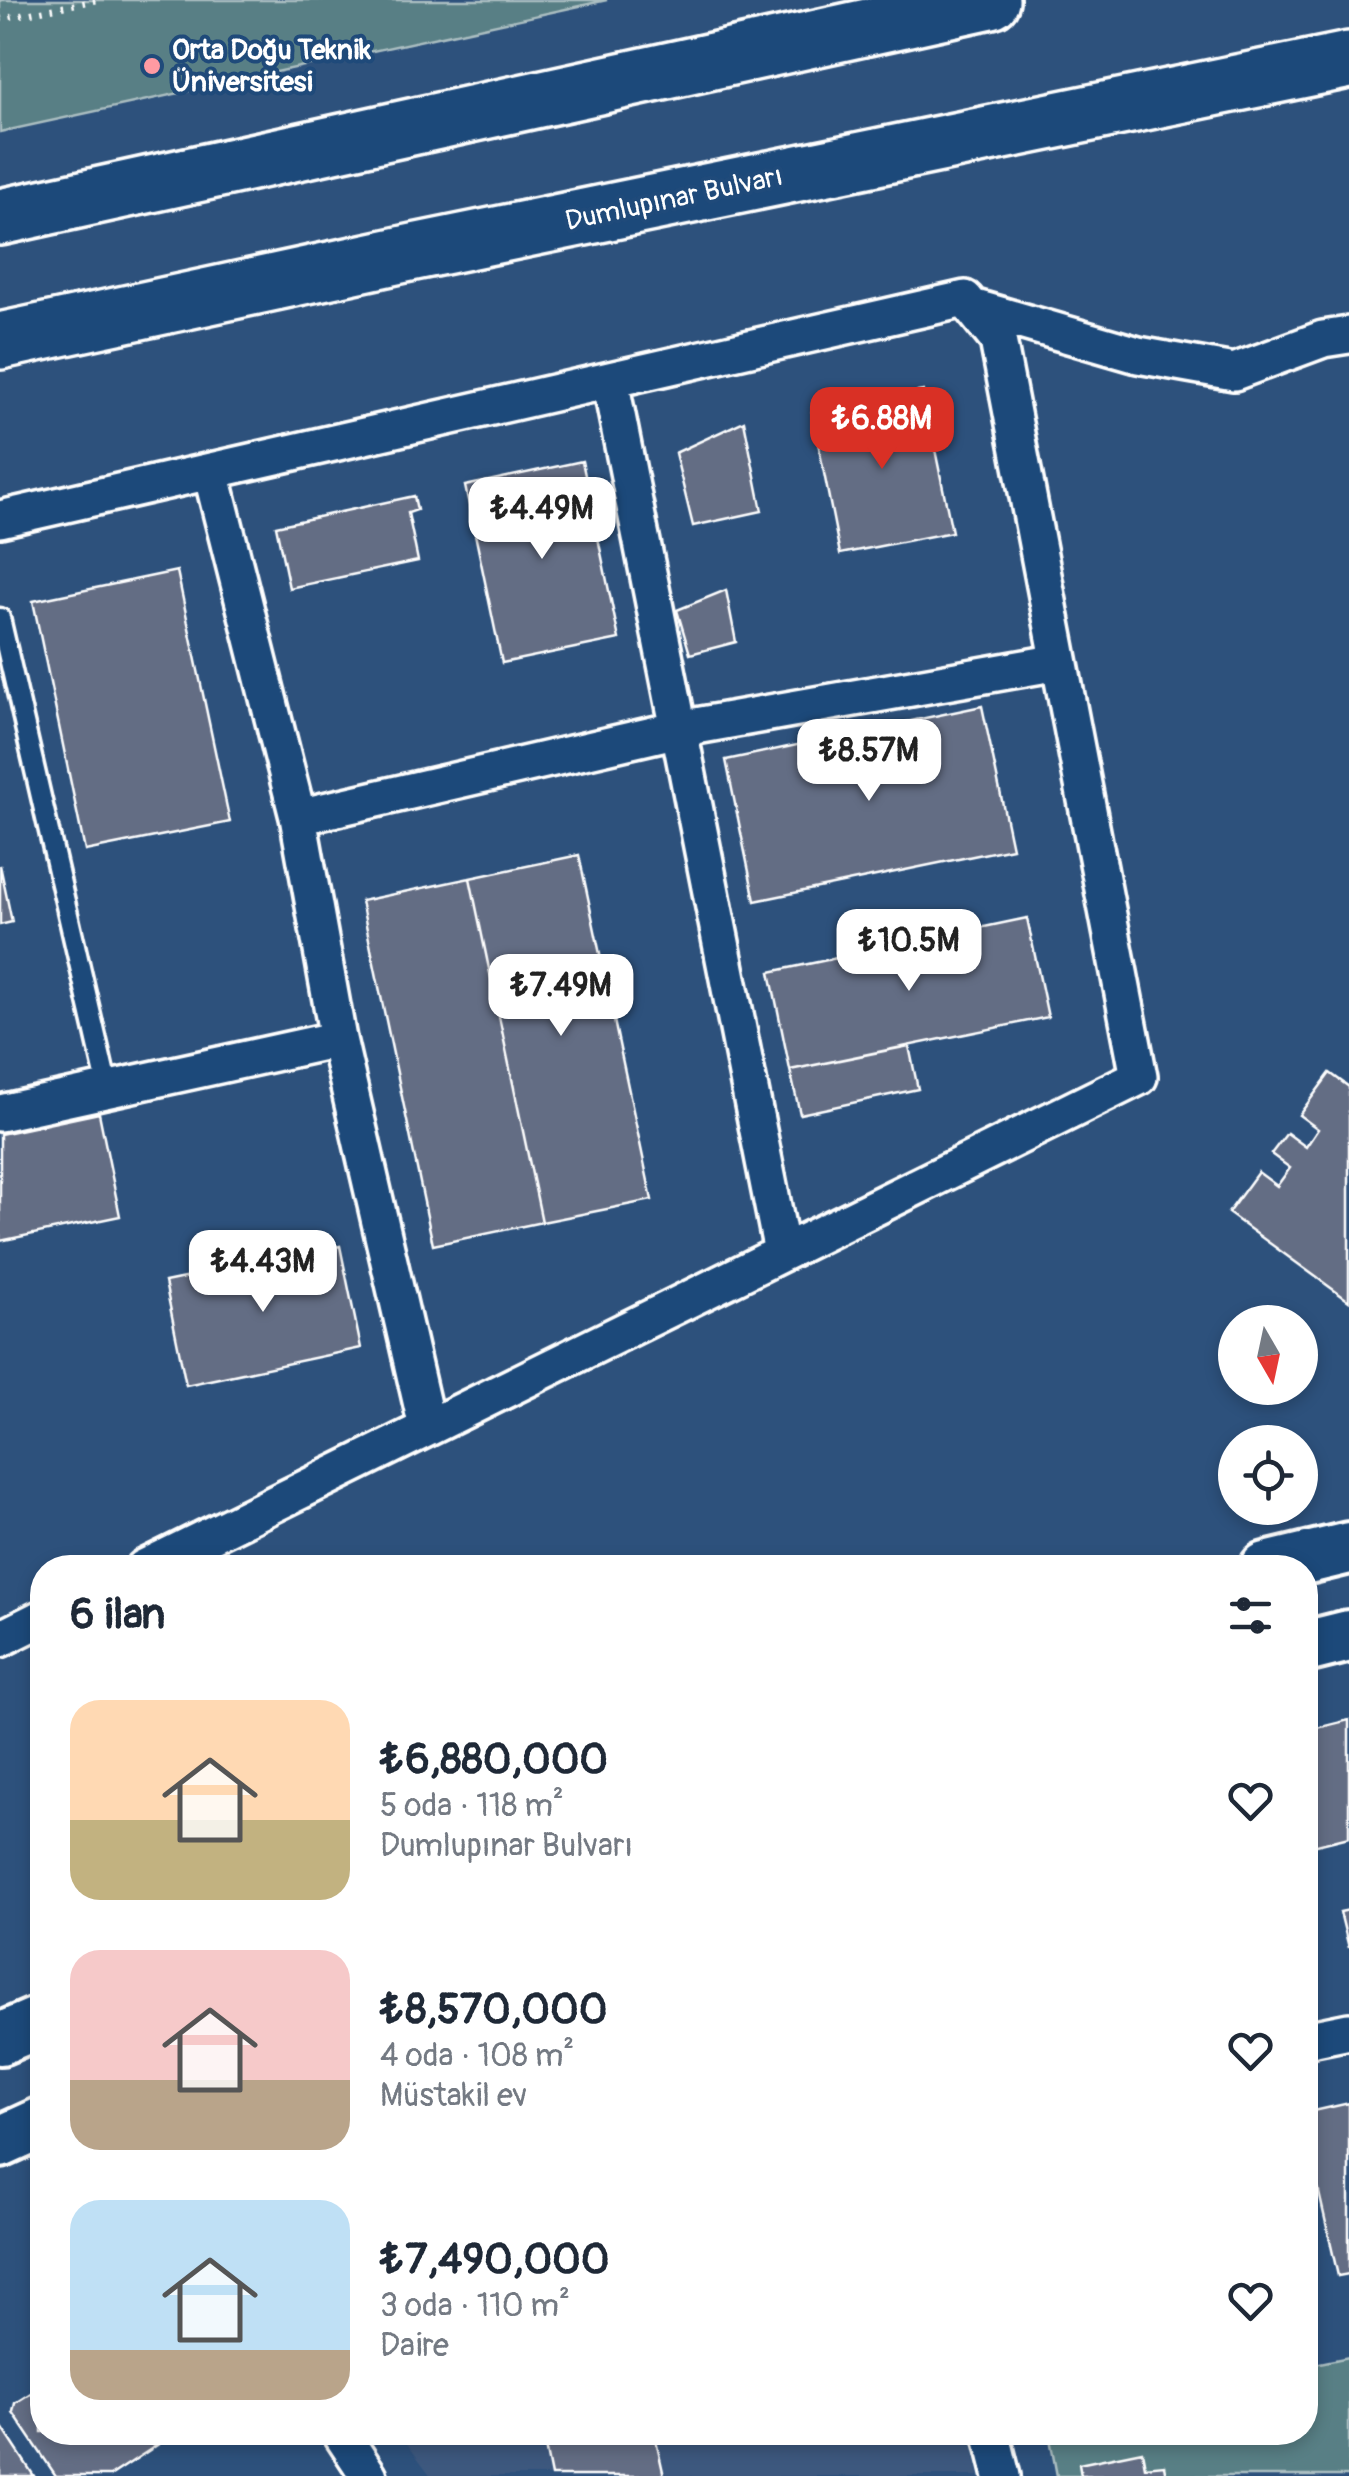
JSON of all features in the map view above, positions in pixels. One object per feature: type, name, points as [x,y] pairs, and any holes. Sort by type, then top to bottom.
[{"type":"highway","points":[[0,216],[991,0]]},
{"type":"highway","name":"Dumlupınar Bulvarı","points":[[0,342],[414,252],[1349,60]]},
{"type":"street","points":[[0,519],[965,298],[998,340],[1139,1077],[170,1555]]},
{"type":"street","points":[[972,307],[1138,355],[1234,372],[1323,339],[1349,335]]},
{"type":"street","points":[[610,380],[782,1252]]},
{"type":"street","points":[[211,472],[298,816],[338,1039],[427,1426]]},
{"type":"street","points":[[298,816],[679,730],[1060,662]]},
{"type":"street","points":[[0,1113],[338,1039]]},
{"type":"street","points":[[1318,1555],[1349,1548]]},
{"type":"street","points":[[0,1640],[30,1624]]},
{"type":"street","points":[[1318,1644],[1349,1636]]},
{"type":"street","points":[[0,2039],[30,2026]]},
{"type":"street","points":[[1318,2037],[1349,2031]]},
{"type":"street","points":[[0,2142],[30,2128]]},
{"type":"street","points":[[349,2445],[369,2476]]},
{"type":"street","points":[[994,2445],[1002,2476]]},
{"type":"lane","points":[[0,618],[108,1090]]},
{"type":"path","points":[[0,19],[98,0]]},
{"type":"shaded area","points":[[408,2445],[972,2445],[979,2476],[431,2476]]},
{"type":"green space","name":"Orta Doğu Teknik Üniversitesi","points":[[0,0],[607,0],[0,132]]},
{"type":"green space","points":[[1349,2357],[1349,2476],[1057,2476],[1051,2445],[1318,2445],[1318,2363]]},
{"type":"building","points":[[923,391],[952,532],[840,554],[812,412]]},
{"type":"building","points":[[744,421],[762,511],[693,526],[675,453]]},
{"type":"building","points":[[582,461],[619,639],[502,663],[465,486]]},
{"type":"building","points":[[414,496],[417,510],[408,513],[418,561],[289,588],[276,526]]},
{"type":"building","points":[[177,571],[230,822],[85,851],[33,601]]},
{"type":"building","points":[[726,590],[736,642],[690,654],[677,610]]},
{"type":"building","points":[[982,706],[1012,848],[755,901],[726,760]]},
{"type":"building","points":[[579,855],[652,1200],[542,1222],[470,878]]},
{"type":"building","points":[[0,865],[12,922],[0,925]]},
{"type":"building","points":[[470,878],[542,1222],[433,1245],[361,901]]},
{"type":"building","points":[[1027,918],[1048,1017],[790,1070],[770,972]]},
{"type":"building","points":[[909,1046],[918,1089],[800,1114],[790,1070]]},
{"type":"building","points":[[1330,1073],[1349,1087],[1349,1301],[1228,1213],[1258,1172],[1277,1186],[1290,1168],[1271,1154],[1287,1133],[1306,1147],[1318,1129],[1299,1115]]},
{"type":"building","points":[[99,1113],[120,1216],[0,1241],[0,1134]]},
{"type":"building","points":[[340,1246],[361,1348],[186,1385],[165,1282]]},
{"type":"building","points":[[1349,1720],[1349,1837],[1318,1845],[1318,1728]]},
{"type":"building","points":[[1349,1910],[1349,1948],[1340,1912]]},
{"type":"building","points":[[1349,2103],[1349,2274],[1338,2276],[1318,2188],[1318,2110]]},
{"type":"building","points":[[30,2394],[30,2437],[13,2412],[15,2403]]},
{"type":"building","points":[[0,2424],[34,2476],[0,2476]]},
{"type":"building","points":[[35,2445],[157,2445],[110,2476],[56,2476]]},
{"type":"building","points":[[545,2445],[657,2445],[664,2476],[551,2476]]},
{"type":"building","points":[[1142,2451],[1145,2467],[1164,2465],[1166,2476],[1081,2476],[1079,2464]]},
{"type":"place","name":"Orta Doğu Teknik Üniversitesi","points":[[152,66]]}]
